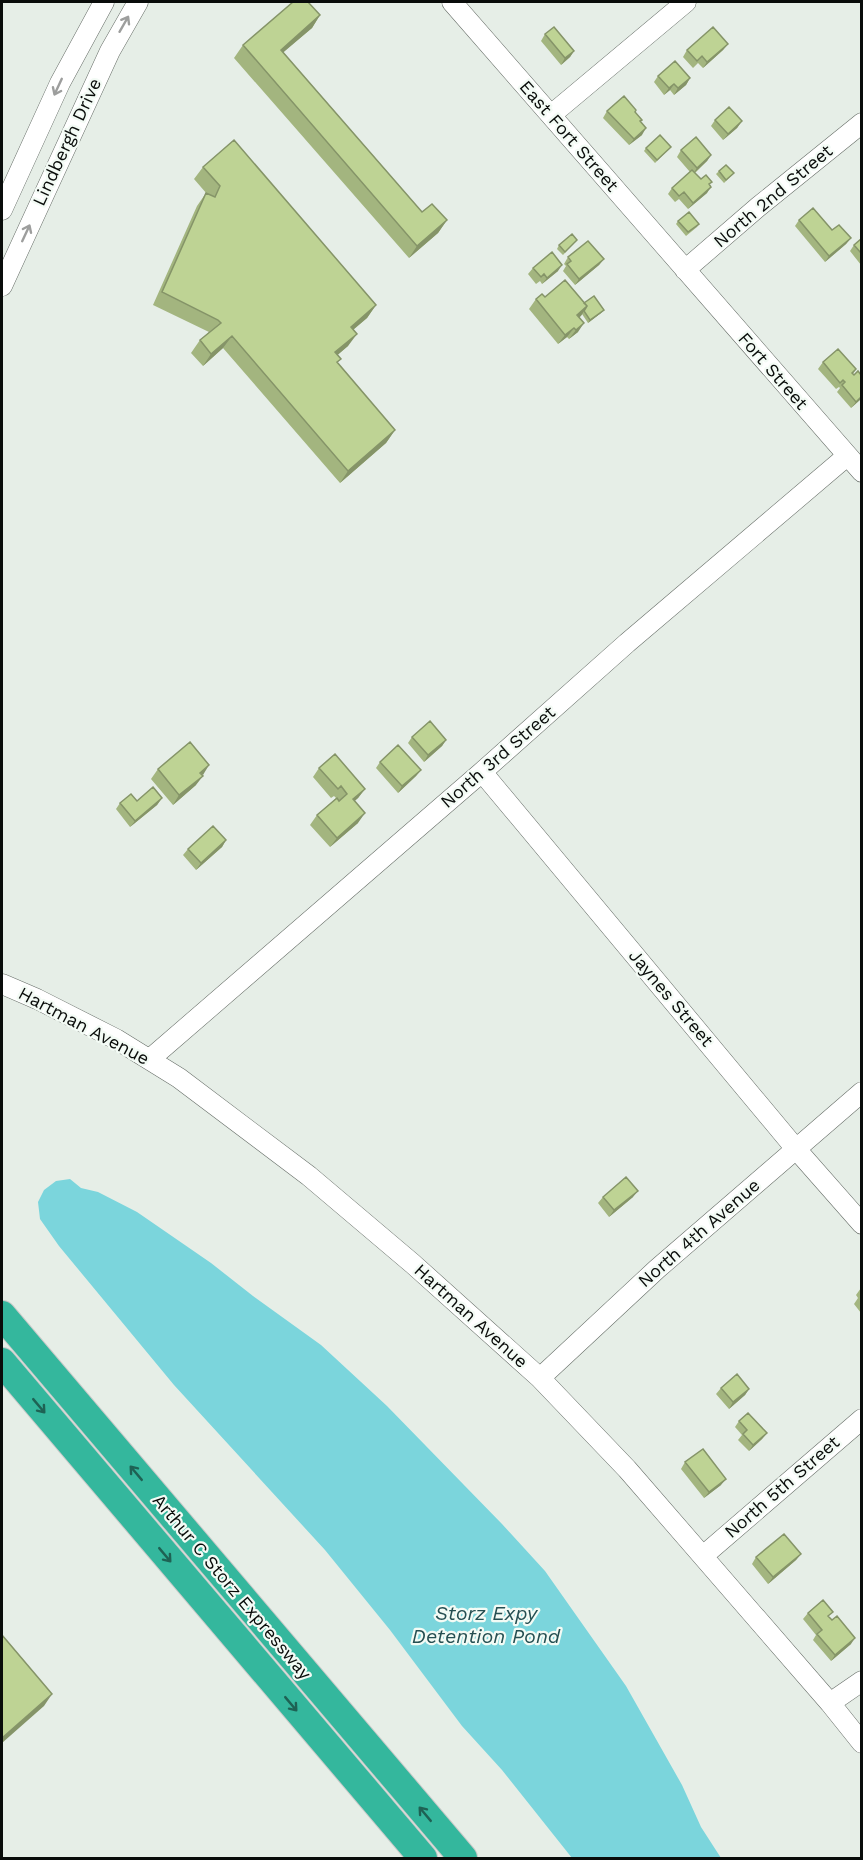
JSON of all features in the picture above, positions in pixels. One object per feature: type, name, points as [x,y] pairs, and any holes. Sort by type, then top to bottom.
[{"type":"highway","name":"Arthur C Storz Expressway","points":[[2,1315],[463,1858]]},
{"type":"highway","name":"Arthur C Storz Expressway","points":[[2,1362],[423,1858]]},
{"type":"street","name":"Lindbergh Drive","points":[[2,210],[60,83],[104,2]]},
{"type":"street","name":"Lindbergh Drive","points":[[2,286],[111,48],[138,2]]},
{"type":"street","name":"East Fort Street","points":[[452,2],[685,270]]},
{"type":"street","points":[[551,115],[686,2]]},
{"type":"street","name":"North 2nd Street","points":[[685,270],[861,123]]},
{"type":"street","name":"Fort Street","points":[[685,270],[861,472]]},
{"type":"street","name":"North 3rd Street","points":[[150,1059],[482,772],[627,643],[848,456]]},
{"type":"street","name":"Jaynes Street","points":[[482,772],[861,1224]]},
{"type":"street","name":"Hartman Avenue","points":[[2,984],[116,1039],[150,1059],[236,1119],[309,1176],[413,1264],[540,1378],[627,1469],[830,1703],[861,1743]]},
{"type":"street","name":"North 4th Avenue","points":[[540,1378],[657,1269],[861,1092]]},
{"type":"street","name":"North 5th Street","points":[[703,1556],[861,1419]]},
{"type":"street","points":[[830,1703],[861,1681]]},
{"type":"water","name":"Storz Expy Detention Pond","points":[[70,1179],[81,1188],[98,1192],[137,1212],[211,1263],[321,1345],[387,1406],[502,1524],[545,1571],[626,1686],[682,1785],[701,1827],[721,1858],[572,1858],[502,1770],[462,1726],[390,1630],[325,1550],[174,1385],[59,1246],[40,1219],[38,1202],[44,1190],[56,1181]]},
{"type":"building","points":[[293,2],[308,2],[320,15],[281,50],[422,212],[432,204],[447,220],[417,246],[243,45]]},
{"type":"building","points":[[554,27],[574,51],[565,58],[545,34]]},
{"type":"building","points":[[713,27],[728,44],[707,62],[702,56],[697,61],[687,50]]},
{"type":"building","points":[[675,61],[690,78],[678,88],[674,84],[669,88],[658,76]]},
{"type":"building","points":[[624,96],[636,110],[635,112],[642,120],[640,121],[646,128],[634,139],[607,111]]},
{"type":"building","points":[[729,107],[742,121],[728,134],[715,120]]},
{"type":"building","points":[[660,135],[671,147],[657,160],[646,148]]},
{"type":"building","points":[[696,137],[711,155],[697,168],[681,150]]},
{"type":"building","points":[[234,140],[376,305],[351,327],[357,334],[335,352],[341,359],[337,362],[395,430],[348,471],[232,336],[211,354],[200,340],[221,323],[218,320],[162,292],[206,193],[215,197],[220,186],[203,167]]},
{"type":"building","points":[[726,165],[734,173],[726,180],[719,171]]},
{"type":"building","points":[[692,170],[701,179],[706,175],[712,182],[709,184],[711,187],[693,203],[684,192],[679,196],[672,188]]},
{"type":"building","points":[[813,208],[832,230],[839,225],[851,238],[829,256],[799,220]]},
{"type":"building","points":[[689,212],[699,224],[688,232],[678,221]]},
{"type":"building","points":[[572,234],[577,240],[565,252],[559,245]]},
{"type":"building","points":[[861,239],[861,253],[854,245]]},
{"type":"building","points":[[588,241],[604,259],[579,279],[567,264],[571,261],[568,257]]},
{"type":"building","points":[[552,252],[562,265],[547,278],[544,274],[541,277],[533,268]]},
{"type":"building","points":[[565,280],[587,306],[577,315],[584,323],[565,335],[536,299],[542,294],[545,297]]},
{"type":"building","points":[[594,296],[604,310],[590,320],[584,311],[587,306],[584,303]]},
{"type":"building","points":[[838,349],[856,369],[852,373],[854,375],[858,371],[861,375],[861,397],[856,402],[842,385],[845,382],[843,380],[840,383],[823,362]]},
{"type":"building","points":[[430,721],[446,740],[428,755],[412,737]]},
{"type":"building","points":[[190,742],[209,765],[200,773],[203,776],[179,795],[158,769]]},
{"type":"building","points":[[398,745],[421,770],[402,786],[380,762]]},
{"type":"building","points":[[335,754],[365,789],[353,799],[365,813],[337,838],[317,815],[337,798],[339,801],[347,794],[341,786],[338,789],[319,768]]},
{"type":"building","points":[[153,787],[162,798],[135,821],[120,803],[131,794],[137,801]]},
{"type":"building","points":[[213,826],[226,840],[201,863],[188,849]]},
{"type":"building","points":[[626,1177],[638,1191],[614,1210],[603,1197]]},
{"type":"building","points":[[737,1374],[749,1389],[733,1402],[721,1388]]},
{"type":"building","points":[[748,1413],[767,1433],[753,1445],[743,1434],[747,1430],[739,1421]]},
{"type":"building","points":[[703,1449],[726,1479],[709,1492],[685,1462]]},
{"type":"building","points":[[784,1534],[801,1554],[773,1577],[756,1557]]},
{"type":"building","points":[[823,1600],[833,1612],[828,1616],[832,1620],[837,1616],[855,1638],[835,1655],[817,1634],[822,1630],[808,1613]]},
{"type":"building","points":[[2,1635],[52,1694],[2,1738]]}]
